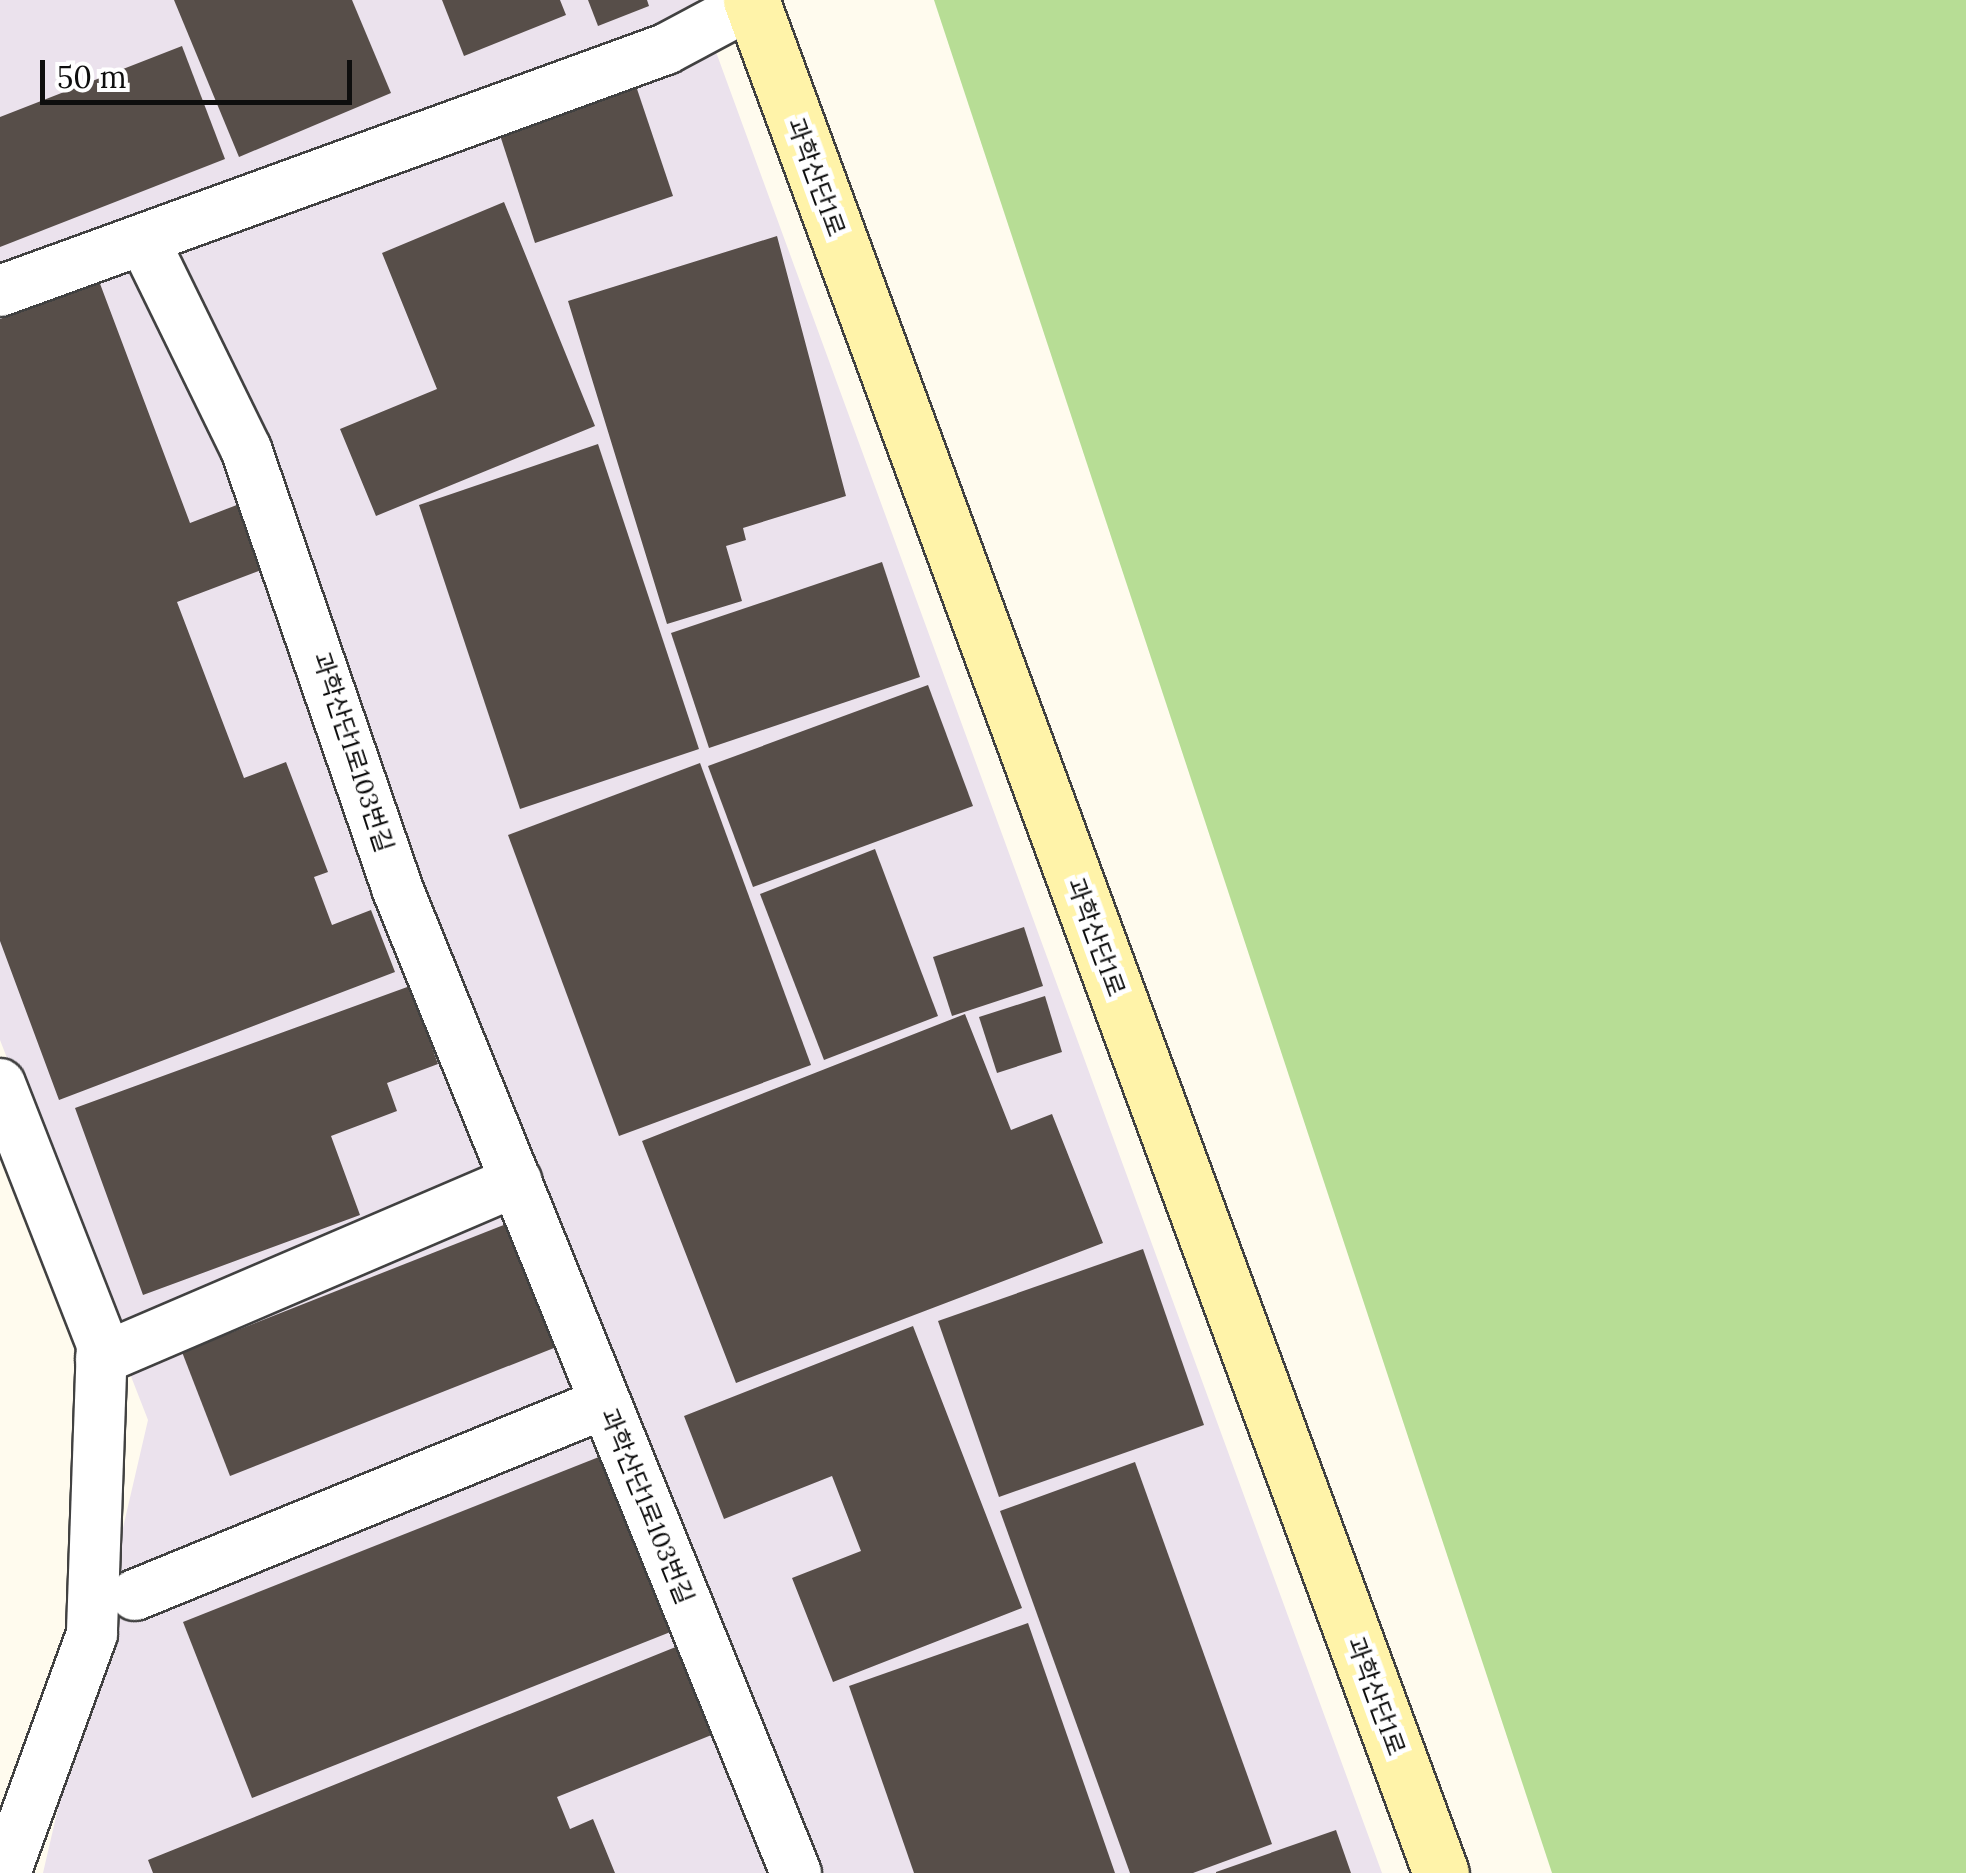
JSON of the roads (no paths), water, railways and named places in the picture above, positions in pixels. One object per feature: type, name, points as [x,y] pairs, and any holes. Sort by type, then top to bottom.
[{"type":"main road","name":"과학산단1로","points":[[751,1],[1442,1873]]},
{"type":"street","points":[[0,290],[666,49],[751,1]]},
{"type":"street","name":"과학산단1로103번길","points":[[144,241],[246,449],[398,888],[796,1873]]},
{"type":"street","points":[[0,1084],[101,1359],[92,1634],[5,1873]]},
{"type":"street","points":[[101,1359],[516,1181]]},
{"type":"street","points":[[136,1594],[606,1402]]}]
